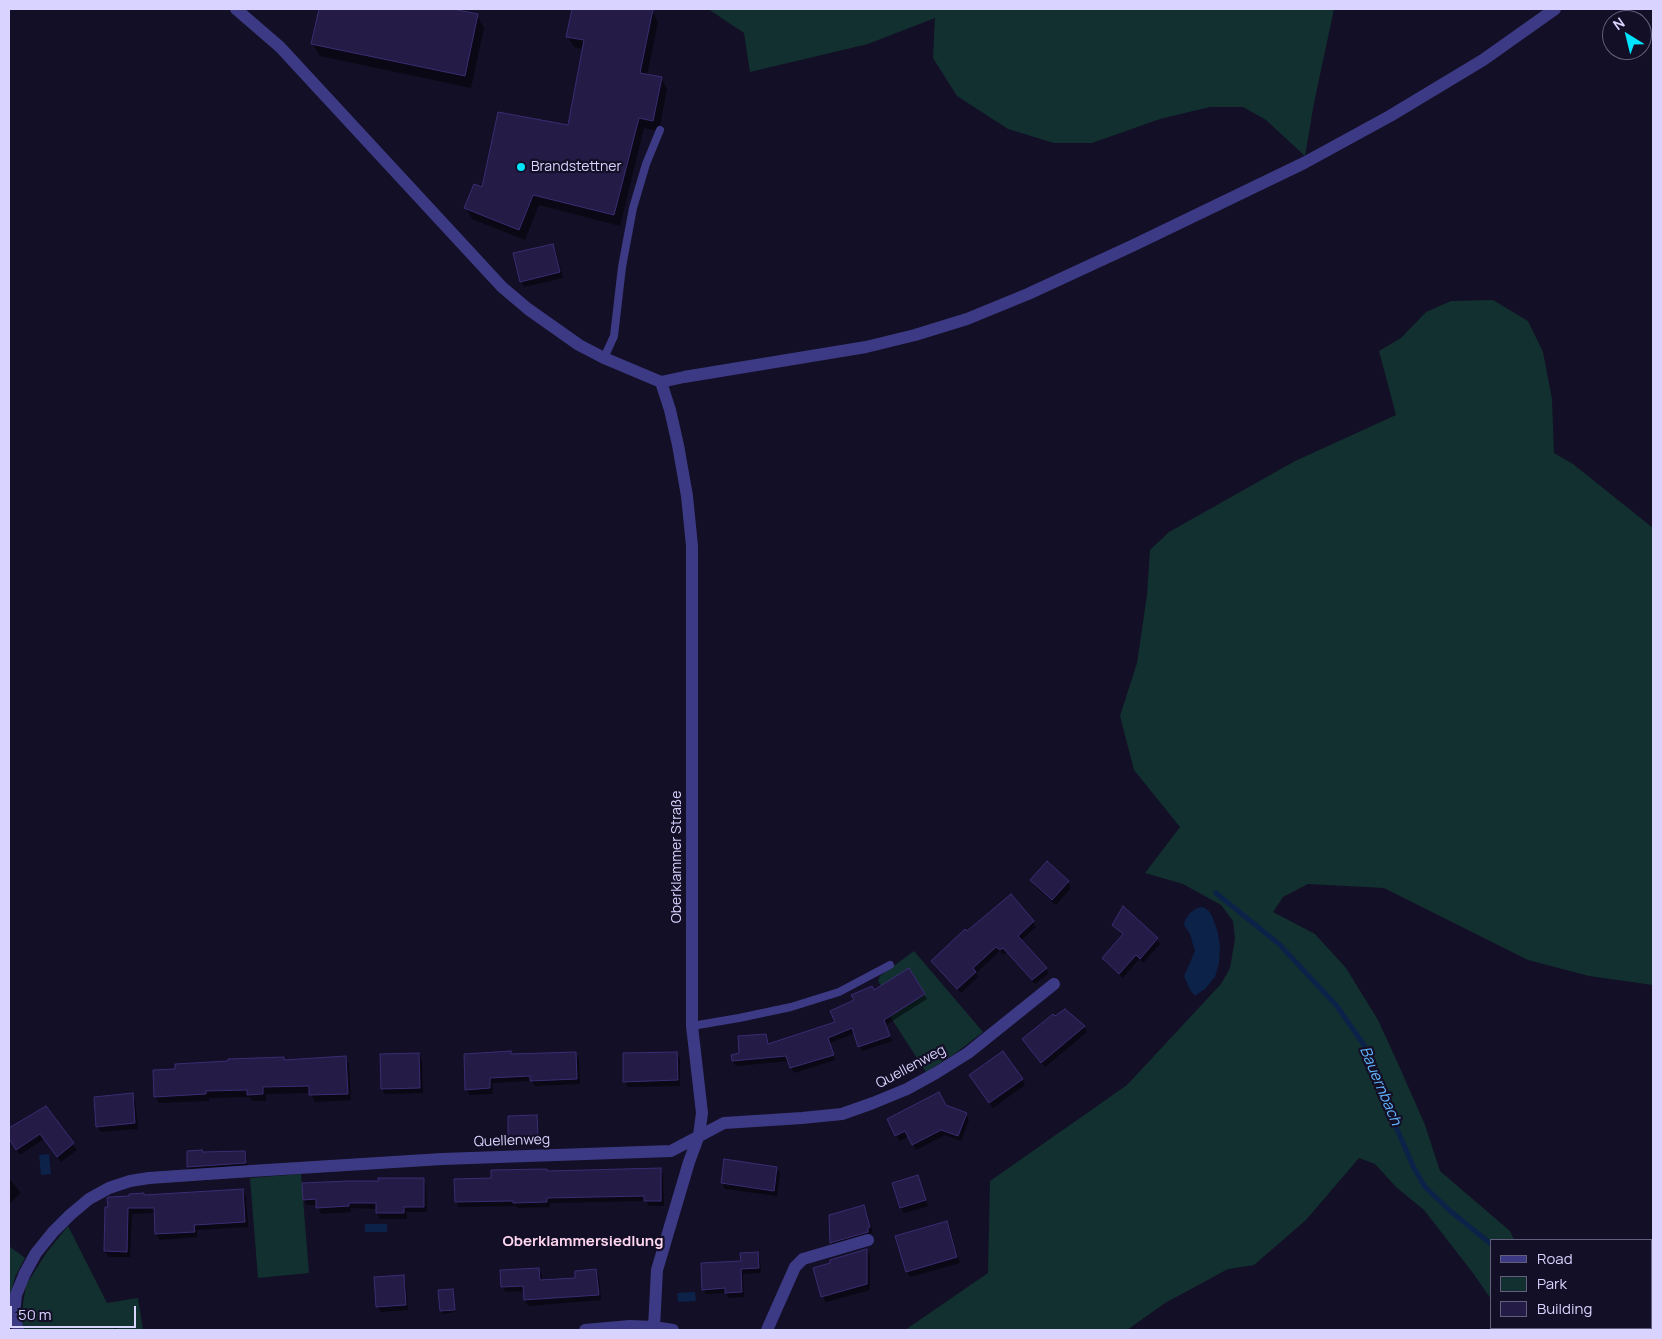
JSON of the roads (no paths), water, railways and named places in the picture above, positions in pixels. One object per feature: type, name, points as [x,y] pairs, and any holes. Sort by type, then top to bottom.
[{"type":"street","points":[[236,9],[280,47],[502,287],[528,309],[579,345],[604,358],[661,382],[866,347],[967,320],[1134,246],[1304,163],[1390,116],[1483,60],[1556,9]]},
{"type":"street","name":"Oberklammer Straße","points":[[654,1328],[657,1270],[689,1162],[699,1135],[702,1113],[692,1026],[692,546],[687,496],[678,445],[661,382]]},
{"type":"street","name":"Quellenweg","points":[[18,1330],[14,1315],[16,1295],[24,1273],[36,1253],[53,1232],[89,1198],[109,1188],[130,1181],[241,1171],[432,1160],[671,1151],[724,1123],[842,1114],[907,1089],[968,1053],[1054,984]]},
{"type":"street","points":[[767,1330],[795,1267],[803,1259],[868,1240]]},
{"type":"street","points":[[584,1330],[630,1326],[673,1330]]},
{"type":"lane","points":[[604,358],[614,336],[622,267],[633,208],[646,164],[660,130]]},
{"type":"lane","points":[[692,1026],[791,1007],[839,992],[890,965]]},
{"type":"water","points":[[1203,907],[1212,916],[1218,933],[1219,963],[1215,977],[1205,989],[1195,996],[1184,976],[1195,951],[1190,934],[1184,925],[1190,913],[1197,908]]},
{"type":"water","points":[[49,1154],[51,1174],[41,1175],[39,1155]]},
{"type":"water","points":[[365,1224],[387,1224],[387,1232],[365,1232]]},
{"type":"water","points":[[695,1292],[696,1301],[678,1302],[677,1293]]},
{"type":"waterway","name":"Bauernbach","points":[[1216,893],[1279,944],[1336,1005],[1364,1045],[1372,1072],[1413,1166],[1425,1187],[1449,1210],[1490,1243]]},
{"type":"place","name":"Brandstettner","points":[[521,167]]},
{"type":"district","name":"Oberklammersiedlung","points":[[583,1242]]}]
